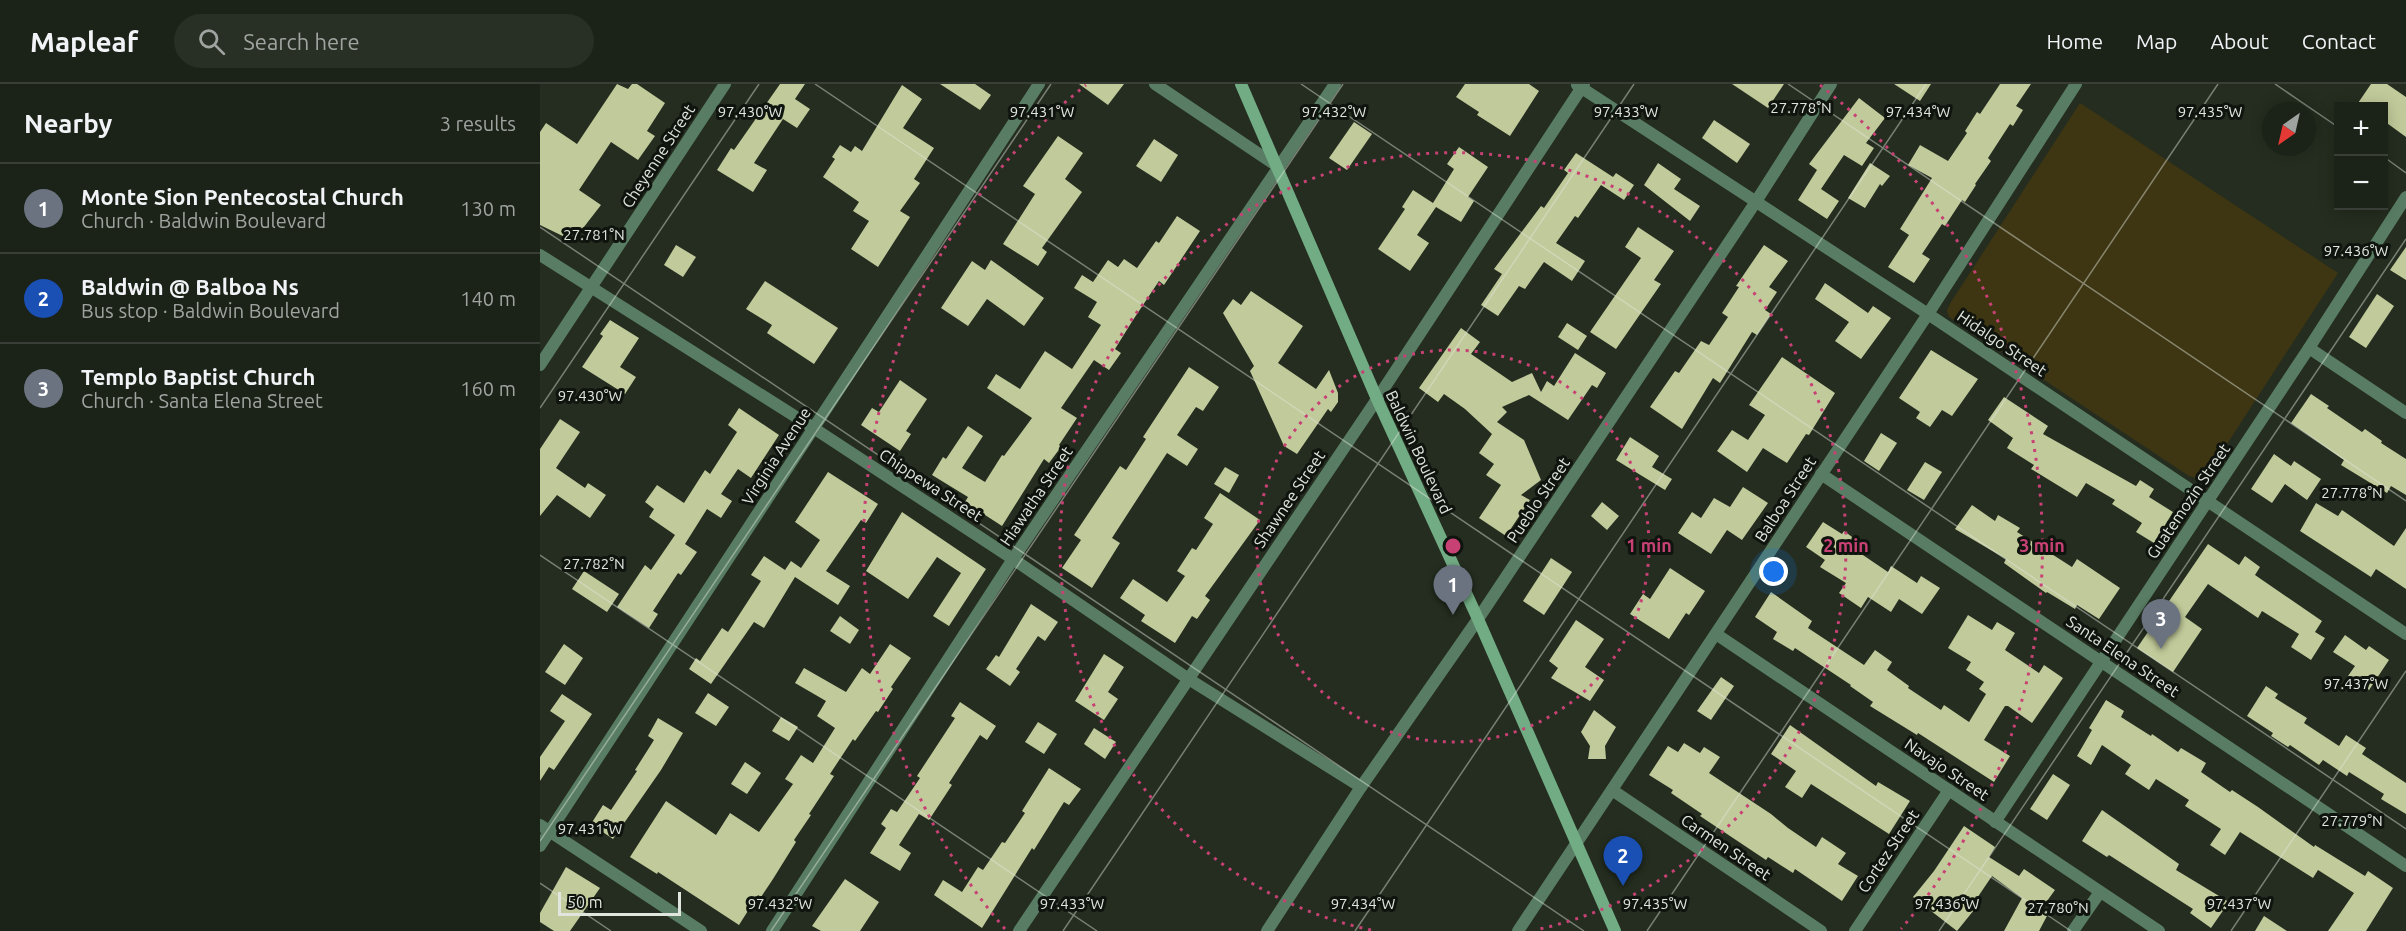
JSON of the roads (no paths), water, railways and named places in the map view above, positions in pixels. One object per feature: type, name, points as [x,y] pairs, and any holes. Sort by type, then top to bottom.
[{"type":"main road","name":"Baldwin Boulevard","points":[[1241,84],[1377,399],[1478,619],[1615,931]]},
{"type":"street","name":"Cheyenne Street","points":[[540,365],[725,84]]},
{"type":"street","name":"Virginia Avenue","points":[[540,846],[545,828],[815,429],[1039,84]]},
{"type":"street","points":[[1155,84],[1277,166]]},
{"type":"street","name":"Hiawatha Street","points":[[772,931],[1013,559],[1277,166],[1335,84]]},
{"type":"street","name":"Pueblo Street","points":[[1267,931],[1361,787],[1478,619],[1755,203],[1831,84]]},
{"type":"street","name":"Balboa Street","points":[[1518,931],[1928,314],[2076,84]]},
{"type":"street","name":"Hidalgo Street","points":[[1581,85],[1755,203],[1928,314],[2208,500],[2406,634]]},
{"type":"street","name":"Shawnee Street","points":[[1019,931],[1187,678],[1377,399],[1581,85]]},
{"type":"street","name":"Guatemozin Street","points":[[1995,822],[2405,199]]},
{"type":"street","name":"Chippewa Street","points":[[540,255],[815,429],[1013,559],[1187,678],[1361,787]]},
{"type":"street","points":[[2309,348],[2406,413]]},
{"type":"street","name":"Santa Elena Street","points":[[1821,474],[2406,866]]},
{"type":"street","name":"Navajo Street","points":[[1716,634],[2159,931]]},
{"type":"street","name":"Cortez Street","points":[[1855,931],[1949,789]]},
{"type":"street","name":"Carmen Street","points":[[1612,790],[1821,931]]},
{"type":"street","points":[[545,828],[701,931]]},
{"type":"street","points":[[2073,931],[2100,892]]},
{"type":"place","name":"Monte Sion Pentecostal Church","points":[[1453,615]]},
{"type":"place","name":"Templo Baptist Church","points":[[2161,649]]},
{"type":"place","name":"Baldwin @ Balboa Ns","points":[[1623,886]]}]
